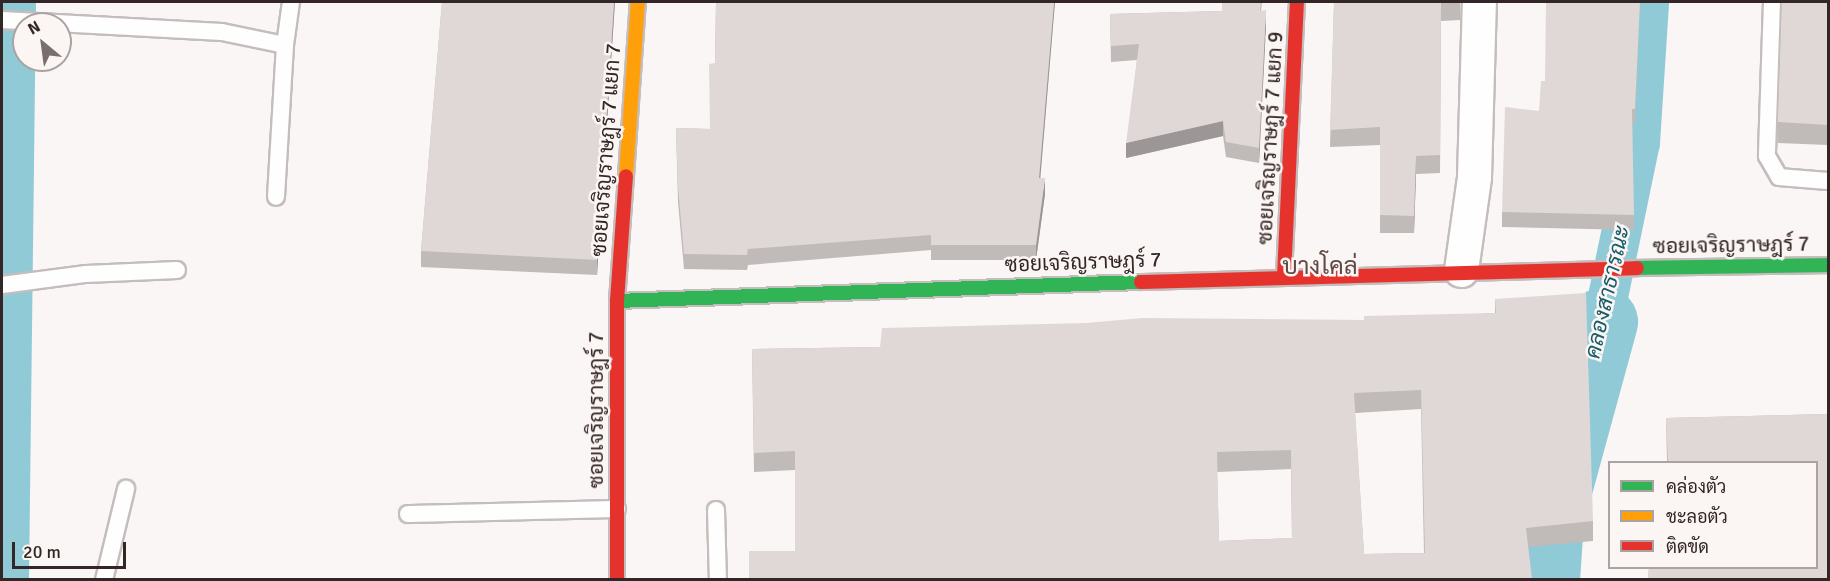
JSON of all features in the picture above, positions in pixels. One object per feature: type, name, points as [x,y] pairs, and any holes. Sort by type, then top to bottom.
[{"type":"street","name":"ซอยเจริญราษฎร์ 7 แยก 7","points":[[617,302],[638,2]]},
{"type":"street","name":"ซอยเจริญราษฎร์ 7 แยก 9","points":[[1284,276],[1297,2]]},
{"type":"street","points":[[1461,270],[1474,177],[1479,2]]},
{"type":"street","name":"ซอยเจริญราษฎร์ 7","points":[[617,579],[617,302],[1461,270],[1828,265]]},
{"type":"lane","points":[[276,197],[285,45],[291,2]]},
{"type":"lane","points":[[1772,2],[1767,156],[1779,177],[1828,181]]},
{"type":"lane","points":[[2,20],[222,32],[285,45]]},
{"type":"lane","points":[[2,285],[29,284],[86,274],[177,270]]},
{"type":"lane","points":[[104,579],[126,489]]},
{"type":"lane","points":[[408,513],[617,509]]},
{"type":"lane","points":[[716,510],[718,579]]},
{"type":"building","points":[[442,2],[614,2],[597,260],[421,251]]},
{"type":"building","points":[[716,2],[1054,2],[1039,178],[1045,178],[1036,245],[931,245],[931,235],[748,249],[747,255],[684,254],[676,128],[710,129],[709,64],[715,63]]},
{"type":"building","points":[[1222,2],[1261,2],[1260,11],[1266,10],[1259,148],[1226,142],[1223,121],[1126,143],[1139,44],[1111,46],[1110,14],[1222,11]]},
{"type":"building","points":[[1334,2],[1460,2],[1441,3],[1440,155],[1416,156],[1414,216],[1380,215],[1380,127],[1330,130]]},
{"type":"building","points":[[1546,2],[1640,2],[1635,109],[1632,109],[1634,215],[1502,212],[1505,107],[1539,111],[1541,81],[1545,81]]},
{"type":"building","points":[[1782,2],[1828,2],[1828,125],[1778,122]]},
{"type":"building","points":[[1586,293],[1593,521],[1526,528],[1532,579],[749,579],[749,551],[795,551],[795,451],[754,453],[752,349],[880,347],[882,328],[1086,323],[1143,318],[1364,320],[1364,316],[1496,313],[1495,299]],"holes":[[[1421,390],[1425,553],[1364,554],[1354,393]],[[1291,450],[1292,538],[1219,541],[1217,452]]]},
{"type":"building","points":[[1828,414],[1828,579],[1648,579],[1649,569],[1818,569],[1818,461],[1668,461],[1666,418]]},
{"type":"waterway","points":[[9,580],[16,2]]},
{"type":"waterway","name":"คลองสาธารณะ","points":[[1603,321],[1640,143],[1649,2]]},
{"type":"waterway","name":"คลองสาธารณะ","points":[[1545,580],[1549,519],[1603,321]]},
{"type":"traffic: fast","points":[[1637,268],[1828,265]]},
{"type":"traffic: fast","points":[[617,301],[1141,282]]},
{"type":"traffic: slow","points":[[626,176],[638,2]]},
{"type":"traffic: jam","points":[[1284,276],[1297,2]]},
{"type":"traffic: jam","points":[[617,580],[617,301],[626,176]]},
{"type":"traffic: jam","points":[[1141,282],[1637,268]]},
{"type":"district","name":"บางโคล่","points":[[1320,267]]}]
